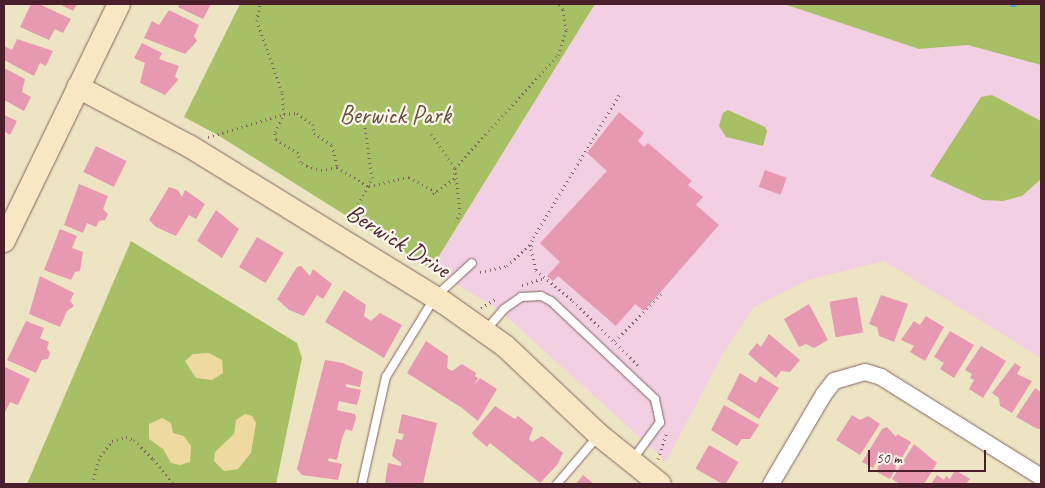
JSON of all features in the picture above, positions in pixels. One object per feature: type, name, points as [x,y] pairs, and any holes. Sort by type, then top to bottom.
[{"type":"street","points":[[4,241],[119,4]]},
{"type":"street","name":"Berwick Drive","points":[[78,88],[189,146],[341,237],[436,297],[485,332],[559,394],[599,436],[656,482]]},
{"type":"street","points":[[771,484],[824,394],[834,381],[865,372],[881,377],[1041,477]]},
{"type":"lane","points":[[362,484],[386,377],[436,297],[472,263]]},
{"type":"lane","points":[[485,332],[504,309],[521,298],[541,296],[608,351],[648,390],[660,414],[657,428],[630,462]]},
{"type":"lane","points":[[557,484],[599,436]]},
{"type":"path","points":[[260,4],[257,21],[282,92],[284,114],[275,132],[276,139],[298,153],[300,162],[307,166],[322,170],[337,167],[368,186],[409,177],[435,193],[454,179],[455,168],[558,55],[566,30],[563,9],[559,4]]},
{"type":"path","points":[[472,275],[507,266],[532,243],[620,95]]},
{"type":"path","points":[[341,237],[372,178],[363,112]]},
{"type":"path","points":[[189,146],[214,134],[284,114],[297,113],[314,124],[314,133],[332,145],[337,167]]},
{"type":"path","points":[[431,134],[455,168],[460,213],[454,222]]},
{"type":"path","points":[[532,243],[536,270],[615,341],[641,368]]},
{"type":"path","points":[[615,341],[661,294]]},
{"type":"path","points":[[656,482],[670,424]]},
{"type":"path","points":[[92,484],[100,456],[112,441],[126,437],[134,440],[153,459],[173,484]]},
{"type":"shaded area","points":[[595,4],[784,4],[919,49],[968,45],[1041,65],[1041,358],[884,261],[808,280],[754,307],[724,352],[666,461],[498,309],[431,269]]},
{"type":"green space","name":"Berwick Park","points":[[240,4],[595,4],[431,269],[216,134],[184,117]]},
{"type":"green space","points":[[784,4],[1041,4],[1041,65],[968,45],[919,49]]},
{"type":"green space","points":[[992,95],[1041,121],[1041,179],[1022,196],[1003,201],[983,200],[930,176],[981,97]]},
{"type":"green space","points":[[728,110],[765,127],[767,131],[763,146],[726,137],[719,126],[723,113]]},
{"type":"green space","points":[[131,241],[297,343],[302,358],[276,484],[27,484]]},
{"type":"sand","points":[[209,353],[222,360],[223,373],[212,380],[196,378],[185,361],[193,354]]},
{"type":"sand","points":[[245,414],[252,416],[256,423],[251,453],[238,469],[224,471],[214,461],[215,452],[234,434],[236,420]]},
{"type":"sand","points":[[162,418],[171,423],[173,433],[184,436],[191,446],[190,462],[180,465],[171,463],[163,449],[149,439],[149,424]]},
{"type":"building","points":[[31,4],[39,4],[71,19],[63,33],[55,29],[49,40],[20,27]]},
{"type":"building","points":[[59,4],[77,4],[73,11]]},
{"type":"building","points":[[180,4],[211,4],[203,19],[178,7]]},
{"type":"building","points":[[169,10],[199,25],[194,36],[197,41],[185,54],[144,38],[152,21],[159,25]]},
{"type":"building","points":[[17,39],[53,51],[46,66],[40,63],[34,76],[4,60],[4,46],[12,50]]},
{"type":"building","points":[[142,43],[162,53],[159,59],[179,66],[175,76],[178,80],[165,95],[140,83],[145,63],[134,58]]},
{"type":"building","points":[[4,68],[25,79],[22,92],[31,97],[24,111],[4,100]]},
{"type":"building","points":[[619,112],[644,133],[638,141],[644,147],[648,143],[692,181],[688,185],[703,197],[696,205],[719,225],[644,311],[635,304],[616,326],[558,276],[553,281],[547,276],[560,262],[540,243],[607,171],[587,153]]},
{"type":"building","points":[[4,115],[17,121],[10,135],[4,131]]},
{"type":"building","points":[[96,146],[127,161],[114,187],[83,172]]},
{"type":"building","points":[[765,170],[787,178],[780,195],[759,187]]},
{"type":"building","points":[[79,184],[108,196],[103,209],[108,214],[105,220],[99,221],[96,227],[87,223],[83,233],[64,225]]},
{"type":"building","points":[[169,187],[178,190],[182,197],[185,190],[205,204],[196,219],[189,215],[176,236],[156,227],[149,220]]},
{"type":"building","points":[[216,210],[239,229],[222,258],[197,241]]},
{"type":"building","points":[[60,229],[77,236],[72,248],[83,252],[80,271],[75,272],[71,280],[44,270]]},
{"type":"building","points":[[257,237],[284,253],[266,283],[239,267]]},
{"type":"building","points":[[301,266],[310,276],[313,269],[332,284],[323,299],[317,295],[304,316],[289,310],[277,299],[297,267]]},
{"type":"building","points":[[40,276],[74,293],[70,301],[74,306],[67,311],[60,327],[29,314]]},
{"type":"building","points":[[344,290],[366,305],[364,316],[371,321],[380,313],[402,325],[384,358],[325,322]]},
{"type":"building","points":[[881,295],[908,304],[894,342],[879,336],[877,327],[869,324]]},
{"type":"building","points":[[857,297],[863,332],[836,337],[829,302]]},
{"type":"building","points":[[809,304],[828,340],[814,348],[806,344],[799,347],[784,319]]},
{"type":"building","points":[[926,316],[944,327],[925,361],[910,352],[914,346],[901,340],[914,321],[920,325]]},
{"type":"building","points":[[26,321],[44,328],[40,338],[49,342],[47,348],[50,353],[48,359],[42,360],[36,373],[7,360]]},
{"type":"building","points":[[950,331],[974,345],[954,378],[940,369],[944,363],[934,357]]},
{"type":"building","points":[[769,334],[800,360],[790,372],[781,371],[776,378],[748,354],[757,343],[761,347]]},
{"type":"building","points":[[426,341],[448,356],[447,368],[452,371],[462,364],[476,373],[475,376],[478,378],[474,385],[480,378],[497,389],[478,421],[462,408],[407,373]]},
{"type":"building","points":[[981,346],[1006,361],[983,398],[969,389],[974,380],[970,378],[972,374],[965,370]]},
{"type":"building","points":[[325,360],[343,363],[363,372],[360,387],[346,384],[346,387],[361,390],[357,405],[339,401],[337,410],[355,414],[356,418],[352,431],[346,429],[337,460],[329,458],[328,461],[342,464],[338,480],[302,475],[297,469]]},
{"type":"building","points":[[1015,363],[1021,367],[1017,374],[1032,381],[1012,413],[1000,406],[999,398],[992,393]]},
{"type":"building","points":[[5,367],[30,379],[18,405],[10,402],[4,414]]},
{"type":"building","points":[[740,373],[756,383],[760,376],[779,388],[759,419],[727,399]]},
{"type":"building","points":[[1035,388],[1041,392],[1041,429],[1016,417]]},
{"type":"building","points":[[724,405],[759,425],[750,439],[742,439],[737,446],[711,430]]},
{"type":"building","points":[[495,406],[515,419],[518,416],[533,428],[529,439],[532,442],[542,436],[563,453],[557,465],[540,483],[490,443],[487,447],[472,433]]},
{"type":"building","points":[[402,414],[437,423],[423,484],[385,484],[388,463],[401,466],[401,463],[392,456],[396,439],[402,440],[404,434],[398,433]]},
{"type":"building","points":[[852,415],[860,420],[868,416],[880,424],[860,455],[836,440]]},
{"type":"building","points":[[887,427],[896,437],[897,434],[911,442],[890,479],[877,472],[879,464],[876,462],[873,468],[862,462],[882,429]]},
{"type":"building","points":[[914,444],[937,463],[924,484],[900,484],[892,479]]},
{"type":"building","points":[[709,445],[738,462],[726,484],[696,468]]},
{"type":"building","points":[[955,470],[970,479],[966,484],[931,484],[937,475],[944,480],[946,476],[950,479]]},
{"type":"building","points":[[583,475],[594,484],[576,484]]}]
